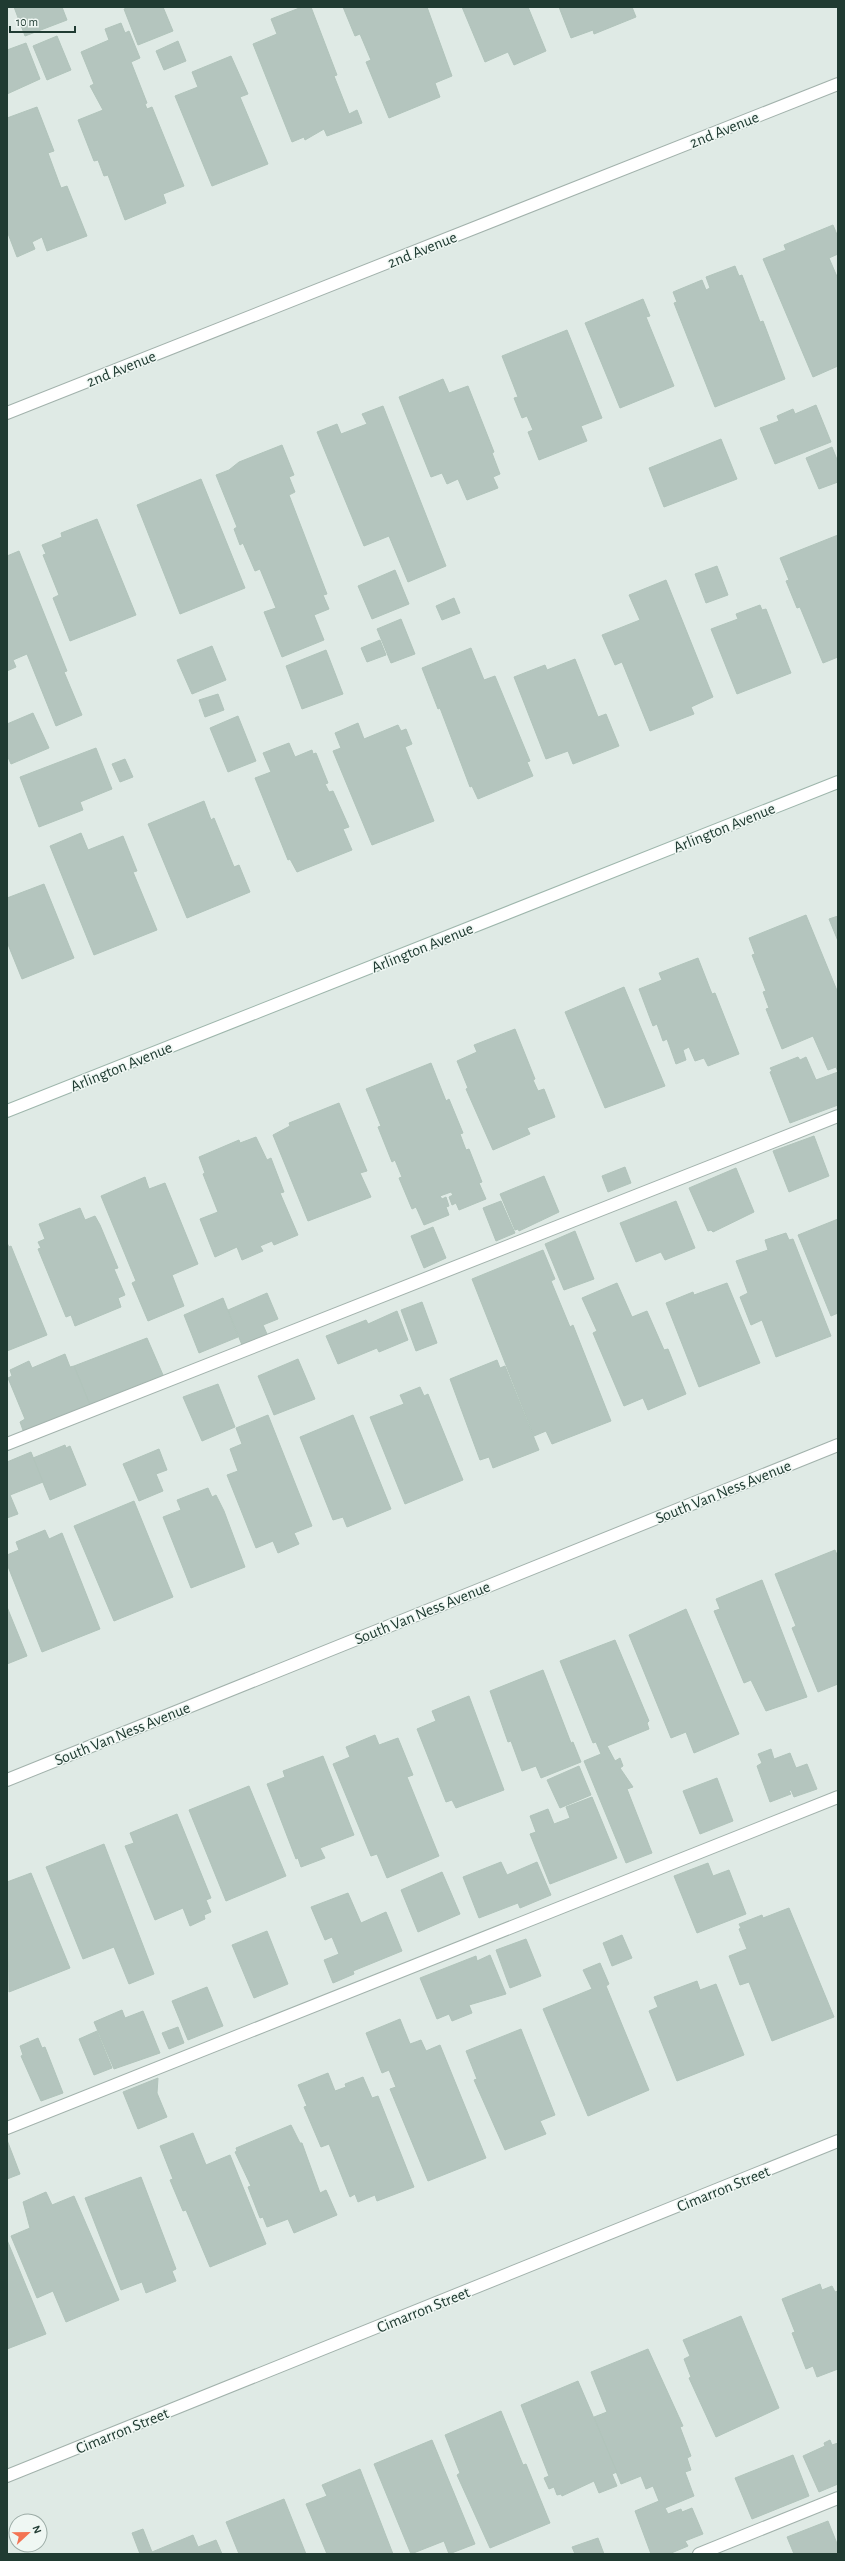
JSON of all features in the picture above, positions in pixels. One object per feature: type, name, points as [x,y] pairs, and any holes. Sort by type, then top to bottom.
[{"type":"street","name":"2nd Avenue","points":[[7,413],[838,84]]},
{"type":"street","name":"Arlington Avenue","points":[[7,1111],[838,782]]},
{"type":"street","points":[[7,1444],[838,1116]]},
{"type":"street","name":"South Van Ness Avenue","points":[[7,1780],[838,1445]]},
{"type":"street","points":[[7,2128],[838,1797]]},
{"type":"street","name":"Cimarron Street","points":[[7,2476],[838,2141]]},
{"type":"street","points":[[699,2554],[838,2498]]},
{"type":"building","points":[[14,7],[62,7],[67,20],[25,36]]},
{"type":"building","points":[[130,7],[163,7],[173,31],[138,45],[124,9]]},
{"type":"building","points":[[302,7],[311,7],[337,75],[334,76],[349,114],[357,110],[362,123],[327,136],[324,129],[305,140],[304,137],[292,142],[253,44],[277,34],[271,19]]},
{"type":"building","points":[[343,7],[427,7],[452,76],[435,83],[440,97],[389,118],[366,62],[371,60],[360,34],[355,36]]},
{"type":"building","points":[[462,7],[528,7],[546,51],[514,65],[508,52],[485,62]]},
{"type":"building","points":[[559,7],[632,7],[636,17],[594,34],[593,30],[571,38]]},
{"type":"building","points":[[121,23],[125,33],[129,31],[140,58],[131,62],[147,103],[145,104],[147,109],[152,107],[184,186],[163,194],[166,203],[125,220],[108,175],[104,176],[98,160],[94,161],[78,120],[103,110],[90,86],[94,84],[81,52],[109,40],[105,29]]},
{"type":"building","points":[[57,36],[71,70],[47,80],[33,46]]},
{"type":"building","points":[[178,41],[186,61],[164,70],[156,51]]},
{"type":"building","points":[[26,43],[40,79],[7,94],[7,50]]},
{"type":"building","points":[[231,56],[248,94],[240,97],[268,164],[212,186],[175,96],[198,87],[192,72]]},
{"type":"building","points":[[37,107],[54,151],[48,153],[61,188],[67,186],[87,236],[47,251],[42,237],[32,242],[35,249],[17,257],[7,231],[7,118]]},
{"type":"building","points":[[833,225],[838,237],[838,254],[829,258],[838,279],[838,366],[813,377],[763,259],[786,250],[784,245]]},
{"type":"building","points":[[735,266],[739,276],[742,275],[760,322],[763,321],[785,379],[715,407],[674,303],[677,302],[673,292],[702,280],[706,290],[710,288],[706,277]]},
{"type":"building","points":[[643,299],[650,316],[646,317],[674,386],[620,408],[585,323]]},
{"type":"building","points":[[567,330],[602,418],[581,426],[587,441],[539,460],[528,432],[533,430],[527,416],[522,418],[514,398],[518,397],[502,356]]},
{"type":"building","points":[[443,379],[449,393],[468,386],[494,452],[492,453],[500,474],[493,477],[498,488],[467,500],[458,479],[447,484],[442,473],[431,477],[399,397]]},
{"type":"building","points":[[816,405],[831,442],[775,464],[760,428],[779,421],[777,416],[793,409],[795,414]]},
{"type":"building","points":[[383,406],[446,566],[408,582],[389,536],[364,546],[317,432],[337,424],[341,434],[367,424],[362,414]]},
{"type":"building","points":[[721,439],[737,479],[664,507],[649,468]]},
{"type":"building","points":[[282,445],[294,475],[289,477],[295,492],[289,495],[327,594],[323,595],[329,609],[314,615],[324,640],[282,657],[264,612],[276,608],[260,569],[255,571],[243,543],[240,545],[234,529],[237,527],[216,475],[229,470],[239,462]]},
{"type":"building","points":[[832,447],[838,462],[838,482],[819,489],[806,458]]},
{"type":"building","points":[[201,479],[245,588],[180,614],[137,505]]},
{"type":"building","points":[[97,519],[136,615],[70,641],[53,598],[59,595],[43,555],[46,554],[42,545],[62,537],[61,533]]},
{"type":"building","points":[[838,535],[838,657],[823,663],[800,607],[797,608],[786,581],[789,580],[780,558]]},
{"type":"building","points":[[19,551],[67,671],[64,672],[82,715],[56,726],[27,654],[13,660],[16,667],[7,671],[7,556]]},
{"type":"building","points":[[717,566],[728,595],[706,603],[695,574]]},
{"type":"building","points":[[395,570],[409,604],[372,619],[358,586]]},
{"type":"building","points":[[666,580],[713,697],[691,707],[694,714],[650,731],[622,662],[615,665],[602,635],[640,620],[629,595]]},
{"type":"building","points":[[454,598],[460,613],[442,620],[436,606]]},
{"type":"building","points":[[760,605],[762,610],[766,609],[791,673],[737,694],[711,629],[738,619],[736,614]]},
{"type":"building","points":[[401,619],[415,654],[391,663],[377,629]]},
{"type":"building","points":[[380,640],[386,655],[367,662],[361,648]]},
{"type":"building","points":[[212,646],[226,680],[192,694],[177,660]]},
{"type":"building","points":[[471,648],[484,680],[495,676],[530,761],[527,762],[533,776],[478,799],[472,786],[470,787],[440,708],[438,709],[422,668]]},
{"type":"building","points":[[326,650],[343,694],[302,709],[286,666]]},
{"type":"building","points":[[575,659],[598,717],[606,714],[619,746],[573,764],[568,751],[546,759],[514,677],[545,665],[547,670]]},
{"type":"building","points":[[218,694],[224,710],[205,717],[199,700]]},
{"type":"building","points":[[33,713],[49,748],[11,764],[7,755],[7,724]]},
{"type":"building","points":[[238,716],[256,761],[228,772],[210,728]]},
{"type":"building","points":[[358,723],[364,739],[398,725],[401,731],[406,729],[412,744],[405,747],[434,821],[372,845],[333,751],[341,748],[335,733]]},
{"type":"building","points":[[289,743],[295,757],[312,750],[313,754],[316,753],[328,783],[325,784],[329,792],[333,791],[349,827],[343,829],[352,850],[297,872],[290,859],[288,860],[255,778],[271,772],[263,753]]},
{"type":"building","points":[[96,748],[112,789],[80,802],[83,810],[39,827],[20,777]]},
{"type":"building","points":[[125,759],[133,777],[120,782],[112,764]]},
{"type":"building","points":[[204,801],[211,820],[214,818],[234,867],[239,865],[250,892],[187,918],[148,824]]},
{"type":"building","points":[[81,833],[88,850],[123,836],[137,871],[133,872],[157,930],[94,955],[50,846]]},
{"type":"building","points":[[44,884],[74,958],[22,979],[7,942],[7,898]]},
{"type":"building","points":[[806,915],[838,993],[838,1072],[836,1067],[828,1070],[813,1036],[782,1049],[766,1009],[769,1008],[763,992],[766,991],[752,955],[755,954],[749,938]]},
{"type":"building","points":[[838,916],[838,941],[829,919]]},
{"type":"building","points":[[698,958],[712,994],[715,993],[739,1054],[708,1066],[704,1058],[695,1061],[689,1047],[683,1050],[686,1060],[676,1064],[667,1039],[663,1041],[657,1024],[653,1026],[639,989],[662,980],[659,973]]},
{"type":"building","points":[[624,987],[665,1086],[605,1108],[565,1012]]},
{"type":"building","points":[[515,1029],[535,1079],[533,1080],[538,1091],[544,1089],[555,1117],[527,1128],[530,1134],[493,1150],[466,1089],[468,1088],[457,1061],[477,1052],[474,1045]]},
{"type":"building","points":[[798,1057],[800,1060],[806,1057],[816,1080],[838,1072],[838,1105],[790,1123],[770,1072],[772,1071],[770,1068]]},
{"type":"building","points":[[431,1063],[446,1101],[449,1099],[463,1133],[460,1134],[466,1150],[469,1149],[482,1182],[479,1183],[486,1199],[459,1210],[456,1203],[452,1205],[449,1197],[453,1195],[451,1192],[440,1196],[442,1199],[446,1197],[449,1206],[446,1207],[449,1215],[424,1225],[416,1207],[412,1209],[399,1178],[402,1177],[395,1160],[392,1162],[378,1127],[381,1126],[366,1089]]},
{"type":"building","points":[[339,1103],[367,1171],[360,1173],[371,1197],[308,1221],[273,1135],[290,1126],[289,1123]]},
{"type":"building","points":[[814,1136],[829,1176],[789,1192],[773,1151]]},
{"type":"building","points":[[256,1137],[267,1160],[271,1158],[284,1192],[280,1193],[298,1235],[274,1245],[272,1241],[260,1246],[263,1251],[242,1260],[237,1247],[215,1257],[200,1219],[218,1212],[203,1174],[205,1173],[199,1157],[239,1140],[240,1143]]},
{"type":"building","points":[[625,1167],[631,1183],[608,1192],[602,1176]]},
{"type":"building","points":[[736,1168],[754,1212],[713,1232],[711,1230],[708,1231],[689,1188]]},
{"type":"building","points":[[544,1176],[559,1212],[519,1231],[518,1229],[515,1230],[500,1194]]},
{"type":"building","points":[[145,1177],[149,1189],[165,1183],[198,1264],[172,1275],[184,1306],[148,1321],[132,1283],[136,1281],[101,1196]]},
{"type":"building","points":[[501,1201],[515,1233],[496,1241],[483,1208]]},
{"type":"building","points":[[676,1201],[695,1248],[665,1260],[661,1252],[636,1262],[620,1223]]},
{"type":"building","points":[[80,1208],[85,1220],[95,1216],[100,1225],[118,1268],[114,1269],[125,1295],[118,1298],[121,1307],[75,1326],[71,1315],[66,1317],[38,1249],[41,1248],[38,1242],[45,1239],[39,1224]]},
{"type":"building","points":[[838,1219],[838,1313],[831,1316],[798,1235]]},
{"type":"building","points":[[433,1227],[446,1258],[424,1268],[411,1236]]},
{"type":"building","points":[[575,1231],[594,1279],[564,1290],[545,1244]]},
{"type":"building","points":[[786,1233],[789,1240],[793,1239],[831,1336],[776,1357],[762,1320],[751,1325],[740,1297],[748,1293],[736,1261],[768,1250],[765,1240]]},
{"type":"building","points":[[7,1243],[9,1247],[11,1246],[47,1335],[7,1351]]},
{"type":"building","points":[[543,1250],[555,1279],[551,1281],[570,1327],[573,1325],[611,1421],[552,1444],[546,1431],[534,1436],[472,1279]]},
{"type":"building","points":[[617,1283],[632,1317],[647,1311],[664,1350],[668,1349],[686,1394],[648,1410],[643,1398],[624,1406],[593,1333],[597,1331],[582,1298]]},
{"type":"building","points":[[727,1283],[760,1363],[699,1387],[666,1303],[693,1292],[694,1295]]},
{"type":"building","points":[[267,1293],[278,1319],[263,1325],[267,1334],[242,1345],[228,1310]]},
{"type":"building","points":[[223,1298],[238,1337],[199,1353],[184,1315]]},
{"type":"building","points":[[422,1302],[437,1343],[416,1351],[401,1310]]},
{"type":"building","points":[[397,1311],[408,1340],[379,1352],[377,1348],[338,1364],[326,1336],[366,1320],[368,1324]]},
{"type":"building","points":[[147,1338],[163,1375],[90,1405],[74,1366]]},
{"type":"building","points":[[65,1354],[70,1367],[74,1366],[90,1405],[24,1433],[20,1422],[25,1419],[8,1378],[12,1376],[10,1370],[29,1361],[32,1368]]},
{"type":"building","points":[[298,1359],[315,1399],[274,1415],[258,1376]]},
{"type":"building","points":[[497,1360],[500,1368],[505,1366],[539,1450],[493,1468],[489,1457],[480,1460],[450,1379]]},
{"type":"building","points":[[218,1384],[235,1427],[202,1441],[183,1397]]},
{"type":"building","points":[[420,1387],[424,1396],[428,1394],[463,1480],[405,1504],[370,1417],[404,1404],[400,1395]]},
{"type":"building","points":[[268,1415],[312,1526],[294,1533],[299,1544],[278,1553],[273,1541],[256,1548],[227,1475],[238,1471],[230,1449],[242,1444],[236,1428]]},
{"type":"building","points":[[353,1415],[391,1509],[347,1527],[343,1517],[333,1520],[300,1437]]},
{"type":"building","points":[[65,1445],[66,1448],[70,1446],[86,1485],[50,1500],[33,1458]]},
{"type":"building","points":[[159,1449],[167,1470],[156,1474],[163,1491],[139,1501],[123,1464]]},
{"type":"building","points":[[31,1452],[43,1482],[10,1495],[18,1514],[7,1518],[7,1462]]},
{"type":"building","points":[[208,1488],[212,1497],[216,1495],[224,1511],[245,1567],[191,1588],[163,1517],[181,1510],[177,1500]]},
{"type":"building","points":[[134,1501],[173,1597],[114,1621],[74,1526]]},
{"type":"building","points":[[45,1530],[49,1539],[62,1533],[100,1629],[42,1652],[7,1564],[7,1555],[19,1550],[16,1542]]},
{"type":"building","points":[[835,1550],[838,1557],[838,1684],[818,1692],[792,1628],[796,1626],[775,1574]]},
{"type":"building","points":[[762,1580],[807,1697],[766,1711],[751,1680],[744,1683],[714,1611],[720,1609],[716,1599]]},
{"type":"building","points":[[7,1607],[27,1656],[7,1664]]},
{"type":"building","points":[[686,1609],[739,1734],[694,1753],[686,1732],[671,1738],[629,1635]]},
{"type":"building","points":[[615,1640],[649,1721],[647,1723],[649,1729],[607,1746],[615,1761],[620,1758],[623,1766],[620,1768],[633,1787],[627,1789],[652,1853],[626,1863],[584,1761],[601,1754],[596,1742],[593,1743],[560,1661]]},
{"type":"building","points":[[543,1670],[571,1743],[573,1742],[581,1762],[541,1778],[536,1766],[522,1771],[511,1741],[508,1742],[490,1691]]},
{"type":"building","points":[[469,1696],[504,1790],[456,1808],[452,1800],[446,1802],[417,1729],[436,1721],[432,1711]]},
{"type":"building","points":[[375,1735],[379,1745],[398,1738],[413,1775],[407,1777],[439,1856],[387,1878],[377,1854],[371,1856],[333,1764],[350,1757],[346,1747]]},
{"type":"building","points":[[771,1749],[774,1759],[790,1753],[796,1768],[807,1764],[817,1789],[794,1797],[791,1790],[789,1791],[791,1794],[770,1802],[757,1766],[762,1763],[758,1754]]},
{"type":"building","points":[[323,1756],[354,1835],[320,1848],[325,1858],[301,1867],[298,1858],[296,1859],[267,1784],[285,1777],[283,1771]]},
{"type":"building","points":[[579,1766],[591,1795],[560,1808],[547,1780]]},
{"type":"building","points":[[717,1778],[733,1821],[700,1834],[683,1791]]},
{"type":"building","points":[[249,1786],[286,1876],[226,1901],[189,1810]]},
{"type":"building","points":[[592,1797],[617,1858],[550,1884],[530,1834],[536,1832],[530,1816],[548,1809],[554,1824],[570,1818],[566,1807]]},
{"type":"building","points":[[177,1814],[211,1898],[206,1900],[211,1912],[204,1915],[205,1919],[190,1926],[183,1908],[155,1920],[125,1846],[134,1843],[130,1833]]},
{"type":"building","points":[[104,1844],[154,1974],[129,1984],[114,1947],[83,1959],[46,1867]]},
{"type":"building","points":[[501,1862],[507,1875],[537,1862],[551,1895],[520,1908],[518,1903],[479,1918],[463,1877]]},
{"type":"building","points":[[708,1863],[713,1876],[729,1870],[746,1914],[697,1933],[674,1876]]},
{"type":"building","points":[[442,1872],[460,1914],[418,1932],[401,1890]]},
{"type":"building","points":[[31,1873],[70,1968],[9,1992],[7,1882]]},
{"type":"building","points":[[348,1893],[361,1923],[386,1912],[402,1951],[353,1971],[354,1974],[333,1983],[324,1960],[339,1954],[332,1937],[325,1940],[311,1907]]},
{"type":"building","points":[[789,1908],[834,2017],[772,2041],[749,1982],[740,1985],[729,1956],[747,1949],[739,1929],[741,1928],[739,1924],[762,1915],[763,1918]]},
{"type":"building","points":[[267,1931],[288,1984],[254,1998],[232,1945]]},
{"type":"building","points":[[622,1935],[632,1958],[612,1966],[603,1943]]},
{"type":"building","points":[[526,1939],[541,1976],[510,1988],[496,1950]]},
{"type":"building","points":[[490,1955],[506,1994],[469,2005],[472,2013],[452,2021],[449,2014],[437,2019],[420,1978],[476,1956],[477,1961]]},
{"type":"building","points":[[600,1963],[609,1984],[606,1986],[649,2090],[588,2116],[543,2009],[592,1989],[583,1970]]},
{"type":"building","points":[[697,1981],[700,1990],[716,1984],[744,2055],[677,2081],[649,2011],[658,2007],[654,1997]]},
{"type":"building","points":[[207,1987],[223,2026],[188,2040],[172,2001]]},
{"type":"building","points":[[122,2010],[125,2018],[143,2011],[160,2053],[114,2069],[94,2022]]},
{"type":"building","points":[[400,2019],[410,2044],[421,2040],[426,2051],[440,2045],[486,2158],[428,2181],[390,2089],[396,2087],[389,2070],[382,2073],[366,2033]]},
{"type":"building","points":[[178,2027],[184,2043],[169,2049],[162,2033]]},
{"type":"building","points":[[521,2029],[555,2115],[540,2121],[546,2134],[505,2150],[474,2080],[477,2079],[466,2051]]},
{"type":"building","points":[[97,2031],[112,2068],[94,2075],[79,2039]]},
{"type":"building","points":[[38,2038],[42,2048],[45,2047],[63,2093],[41,2101],[21,2056],[23,2055],[20,2046]]},
{"type":"building","points":[[328,2073],[335,2091],[346,2087],[345,2084],[363,2077],[372,2098],[378,2096],[414,2187],[377,2201],[375,2195],[358,2202],[355,2194],[350,2197],[329,2144],[321,2147],[304,2107],[307,2106],[298,2085]]},
{"type":"building","points":[[158,2078],[157,2093],[167,2117],[138,2129],[123,2092]]},
{"type":"building","points":[[291,2125],[300,2143],[302,2143],[320,2193],[326,2190],[337,2215],[294,2233],[288,2219],[267,2227],[263,2217],[260,2218],[248,2187],[251,2186],[235,2152],[237,2151],[236,2148]]},
{"type":"building","points":[[193,2133],[206,2165],[230,2155],[266,2244],[210,2267],[186,2210],[183,2211],[170,2180],[173,2179],[160,2146]]},
{"type":"building","points":[[7,2140],[20,2174],[7,2179]]},
{"type":"building","points":[[141,2177],[176,2269],[172,2271],[176,2281],[146,2293],[142,2282],[121,2290],[85,2198]]},
{"type":"building","points":[[46,2192],[52,2205],[74,2196],[119,2300],[66,2322],[53,2291],[37,2298],[11,2236],[30,2228],[23,2202]]},
{"type":"building","points":[[7,2240],[46,2334],[7,2349]]},
{"type":"building","points":[[820,2284],[822,2290],[832,2286],[835,2292],[838,2291],[838,2369],[817,2377],[813,2366],[806,2369],[792,2333],[795,2332],[782,2299]]},
{"type":"building","points":[[741,2316],[779,2408],[716,2437],[689,2378],[691,2377],[684,2359],[690,2356],[683,2340]]},
{"type":"building","points":[[648,2349],[683,2426],[680,2427],[691,2456],[687,2458],[691,2470],[685,2472],[694,2496],[665,2508],[668,2514],[681,2509],[682,2512],[692,2508],[703,2534],[685,2541],[688,2546],[669,2554],[651,2554],[635,2511],[659,2501],[653,2486],[646,2489],[641,2476],[621,2484],[594,2417],[607,2412],[591,2372]]},
{"type":"building","points":[[578,2381],[617,2472],[612,2474],[617,2486],[599,2493],[594,2481],[562,2496],[561,2494],[557,2495],[554,2487],[549,2489],[544,2478],[549,2476],[521,2405]]},
{"type":"building","points":[[501,2411],[523,2465],[526,2464],[550,2523],[490,2548],[457,2475],[460,2473],[445,2435]]},
{"type":"building","points":[[432,2440],[475,2544],[449,2554],[444,2541],[411,2554],[374,2464]]},
{"type":"building","points":[[830,2440],[832,2445],[838,2443],[838,2484],[819,2492],[803,2456],[825,2446],[824,2443]]},
{"type":"building","points":[[793,2455],[809,2496],[752,2519],[735,2478]]},
{"type":"building","points":[[360,2469],[393,2554],[327,2554],[306,2504],[327,2496],[322,2485]]},
{"type":"building","points":[[284,2499],[306,2554],[239,2554],[226,2522]]},
{"type":"building","points":[[828,2521],[838,2546],[838,2554],[794,2554],[787,2537]]},
{"type":"building","points":[[143,2529],[152,2552],[193,2535],[198,2547],[216,2540],[222,2554],[140,2554],[132,2533]]},
{"type":"building","points":[[598,2538],[604,2554],[575,2554],[572,2547]]}]
